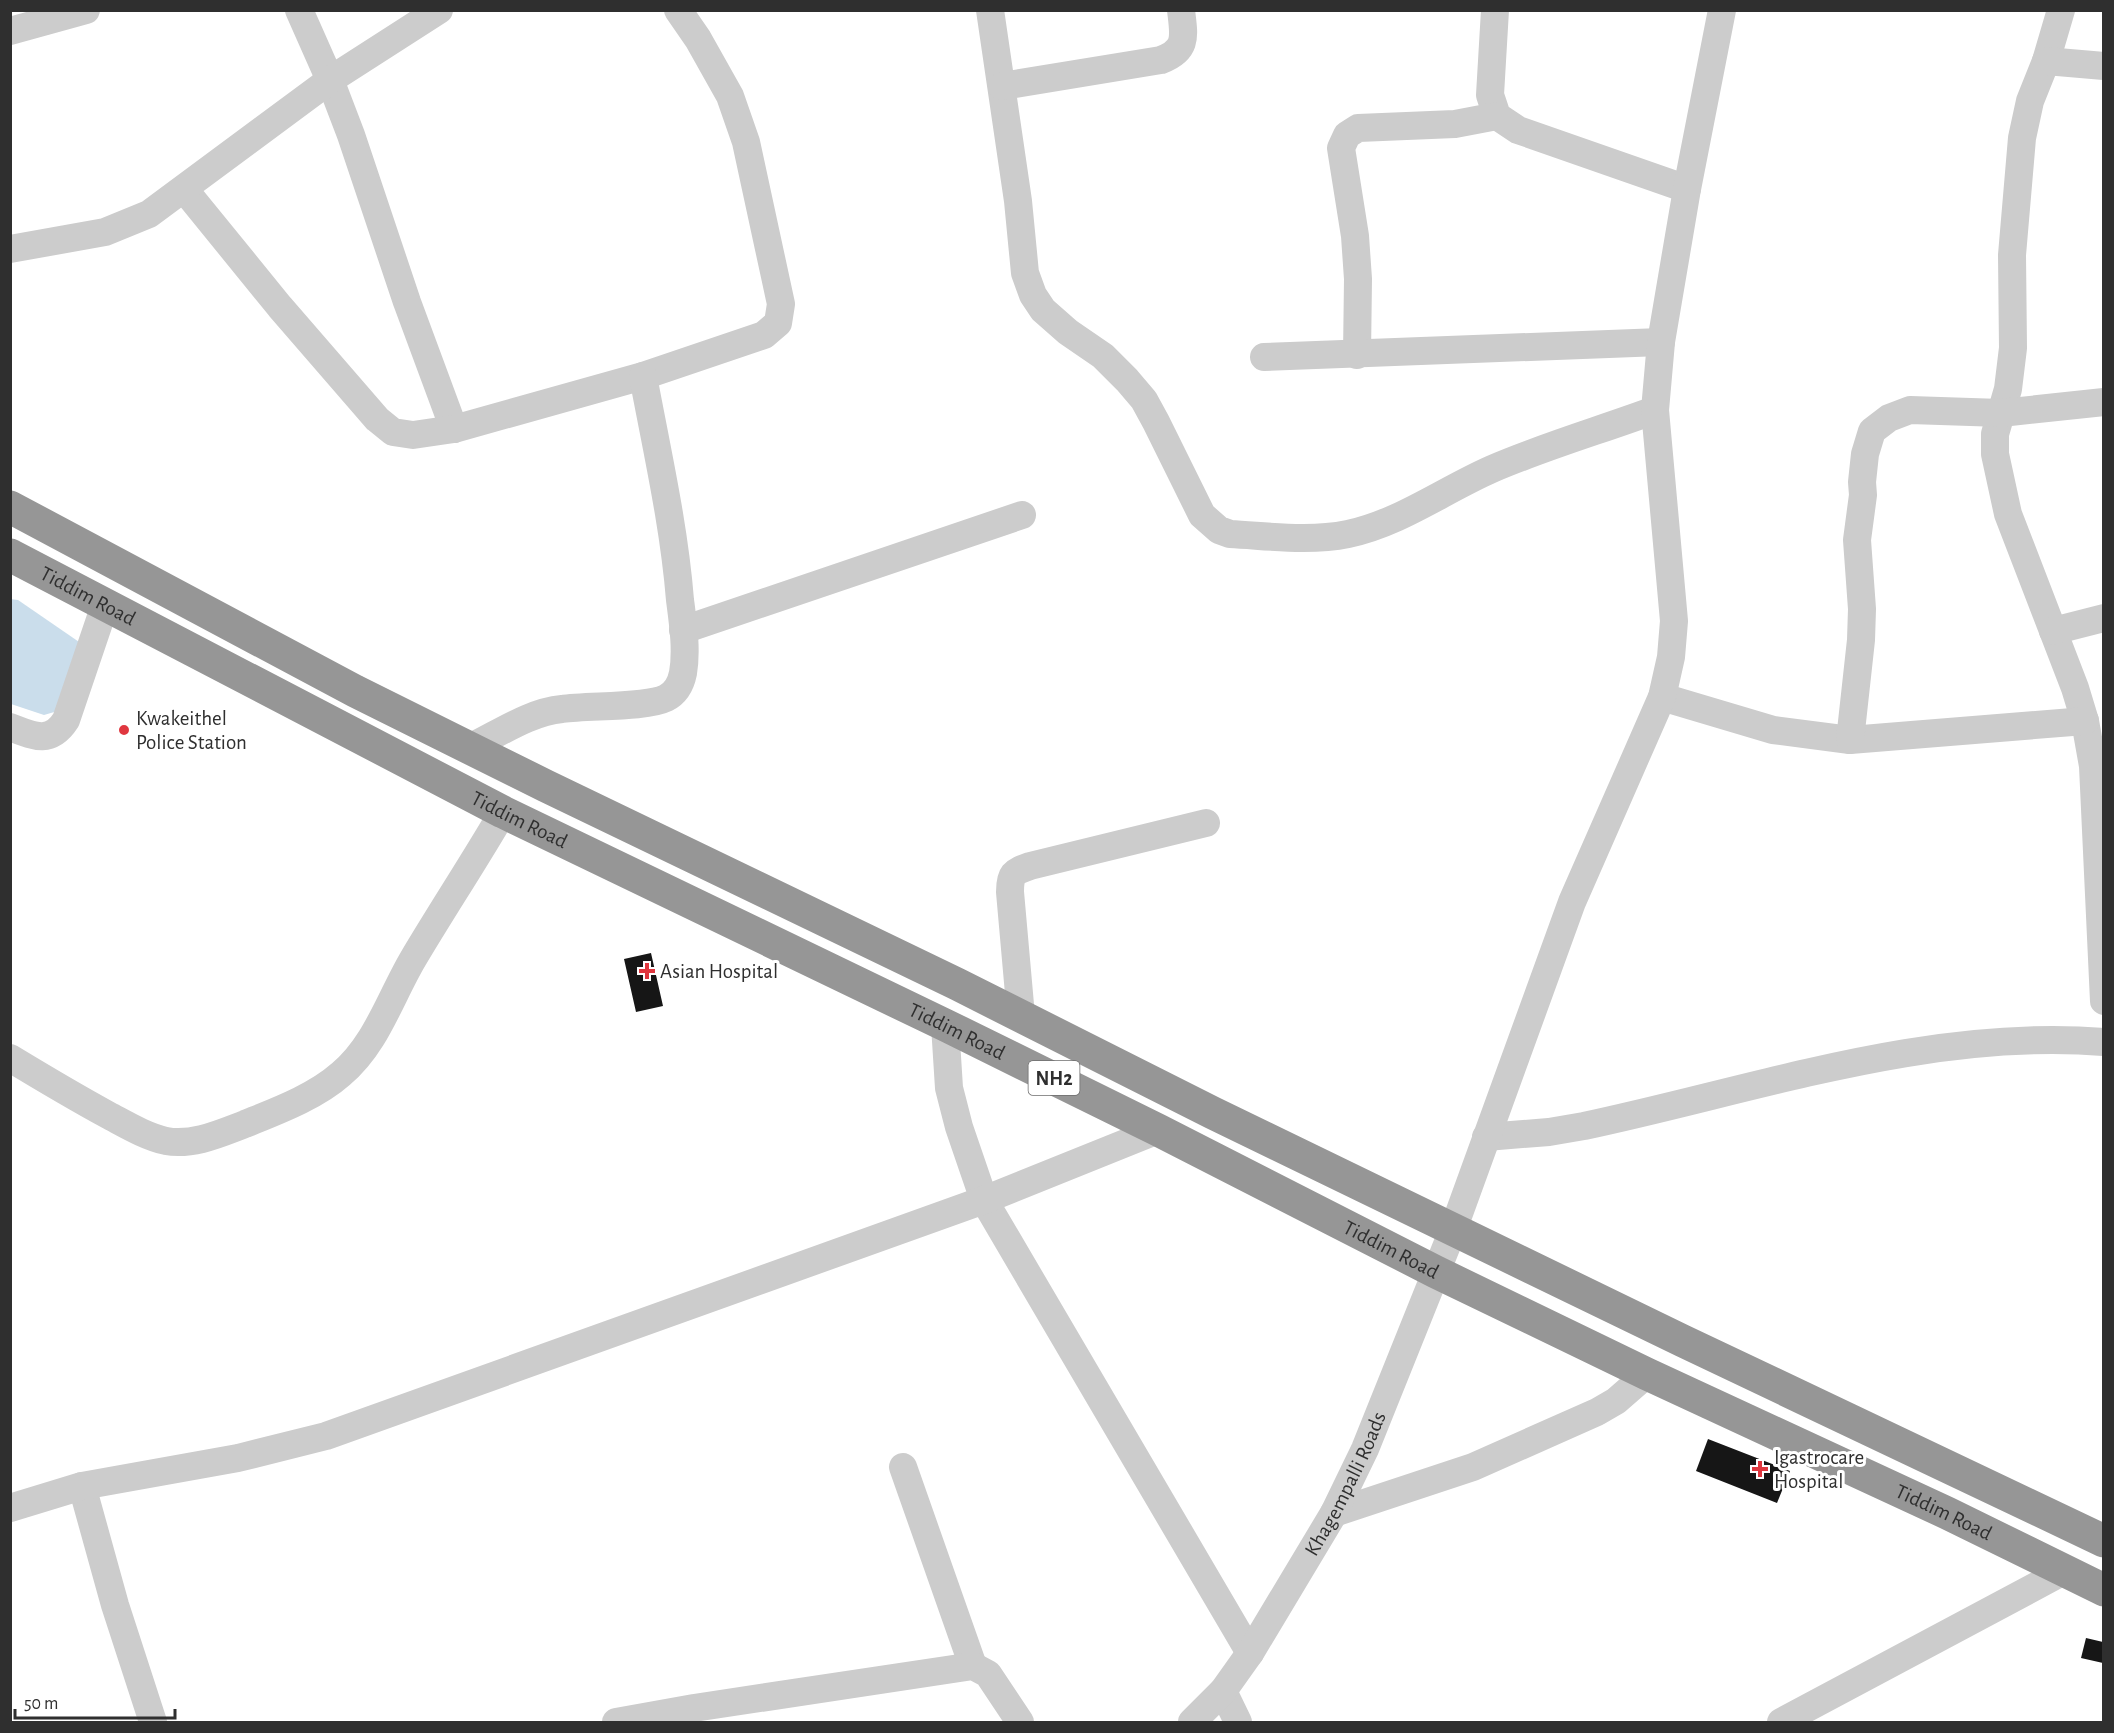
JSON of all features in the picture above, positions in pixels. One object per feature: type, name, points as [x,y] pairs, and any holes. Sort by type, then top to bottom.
[{"type":"highway","name":"Tiddim Road","points":[[10,507],[354,691],[546,786],[1021,1016],[1212,1113],[1453,1230],[2103,1541]]},
{"type":"highway","name":"Tiddim Road","points":[[10,555],[503,812],[1158,1130],[1436,1272],[1647,1374],[1947,1513],[2103,1590]]},
{"type":"street","points":[[10,31],[86,10]]},
{"type":"street","points":[[299,10],[351,135],[407,302],[454,429]]},
{"type":"street","points":[[10,249],[105,232],[149,214],[330,80],[439,10]]},
{"type":"street","points":[[184,189],[280,307],[377,419],[393,432],[413,435],[454,429],[643,376],[764,334],[778,323],[781,304],[746,142],[730,96],[698,39],[678,10]]},
{"type":"street","points":[[990,10],[1018,201],[1025,273],[1033,295],[1043,310],[1068,332],[1103,356],[1144,400],[1202,515],[1219,530],[1230,534],[1297,538],[1350,534],[1404,514],[1492,469],[1655,411]]},
{"type":"street","points":[[1002,86],[1161,60],[1172,56],[1180,50],[1183,38],[1181,10]]},
{"type":"street","points":[[1495,10],[1490,95],[1497,116],[1518,130],[1687,189]]},
{"type":"street","name":"Khagempalli Roads","points":[[1192,1722],[1223,1691],[1250,1653],[1334,1513],[1365,1449],[1453,1230],[1572,902],[1662,697],[1671,657],[1674,621],[1655,411],[1661,342],[1687,189],[1722,10]]},
{"type":"street","points":[[2061,10],[2046,61],[2030,100],[2022,138],[2012,255],[2013,348],[2008,388],[1995,434],[1998,472],[2008,514],[2075,688],[2099,773],[2103,1001]]},
{"type":"street","points":[[2046,61],[2103,66]]},
{"type":"street","points":[[1356,355],[1358,279],[1341,148],[1347,135],[1358,128],[1455,124],[1497,116]]},
{"type":"street","points":[[1264,357],[1661,342]]},
{"type":"street","points":[[471,747],[542,712],[647,703],[666,698],[679,688],[683,672],[683,630],[677,567],[643,376]]},
{"type":"street","points":[[1850,740],[1861,640],[1862,609],[1857,540],[1863,495],[1865,454],[1872,431],[1888,418],[1910,410],[2001,413],[2103,402]]},
{"type":"street","points":[[683,630],[1022,514]]},
{"type":"street","points":[[10,727],[35,737],[45,737],[62,727],[105,605]]},
{"type":"street","points":[[2054,631],[2103,618]]},
{"type":"street","points":[[1662,697],[1773,730],[1850,740],[2085,721]]},
{"type":"street","points":[[10,1058],[60,1089],[149,1136],[169,1141],[185,1142],[213,1136],[289,1105],[327,1085],[343,1073],[360,1055],[414,958],[503,812]]},
{"type":"street","points":[[1021,1016],[1010,892],[1012,876],[1015,872],[1030,866],[1206,823]]},
{"type":"street","points":[[945,1025],[949,1088],[959,1127],[984,1200],[1250,1653]]},
{"type":"street","points":[[1486,1137],[1594,1124],[1886,1056],[2010,1040],[2061,1038],[2103,1042]]},
{"type":"street","points":[[10,1509],[82,1486],[238,1458],[326,1436],[984,1200],[1158,1130]]},
{"type":"street","points":[[1334,1513],[1473,1467],[1587,1417],[1616,1401],[1647,1374]]},
{"type":"street","points":[[903,1467],[973,1665],[988,1674],[1020,1722]]},
{"type":"street","points":[[82,1486],[115,1605],[153,1722]]},
{"type":"street","points":[[1781,1722],[2064,1571]]},
{"type":"street","points":[[616,1722],[973,1665]]},
{"type":"street","points":[[1223,1691],[1238,1722]]},
{"type":"water","points":[[10,599],[18,600],[82,644],[61,710],[44,715],[11,704]]},
{"type":"building","points":[[651,953],[663,1006],[636,1012],[624,959]]},
{"type":"building","points":[[1708,1439],[1790,1471],[1777,1503],[1696,1471]]},
{"type":"building","points":[[2086,1638],[2103,1642],[2103,1663],[2081,1658]]},
{"type":"place","name":"Kwakeithel Police Station","points":[[124,730]]},
{"type":"place","name":"Asian Hospital","points":[[647,971]]},
{"type":"place","name":"Igastrocare Hospital","points":[[1760,1469]]}]
